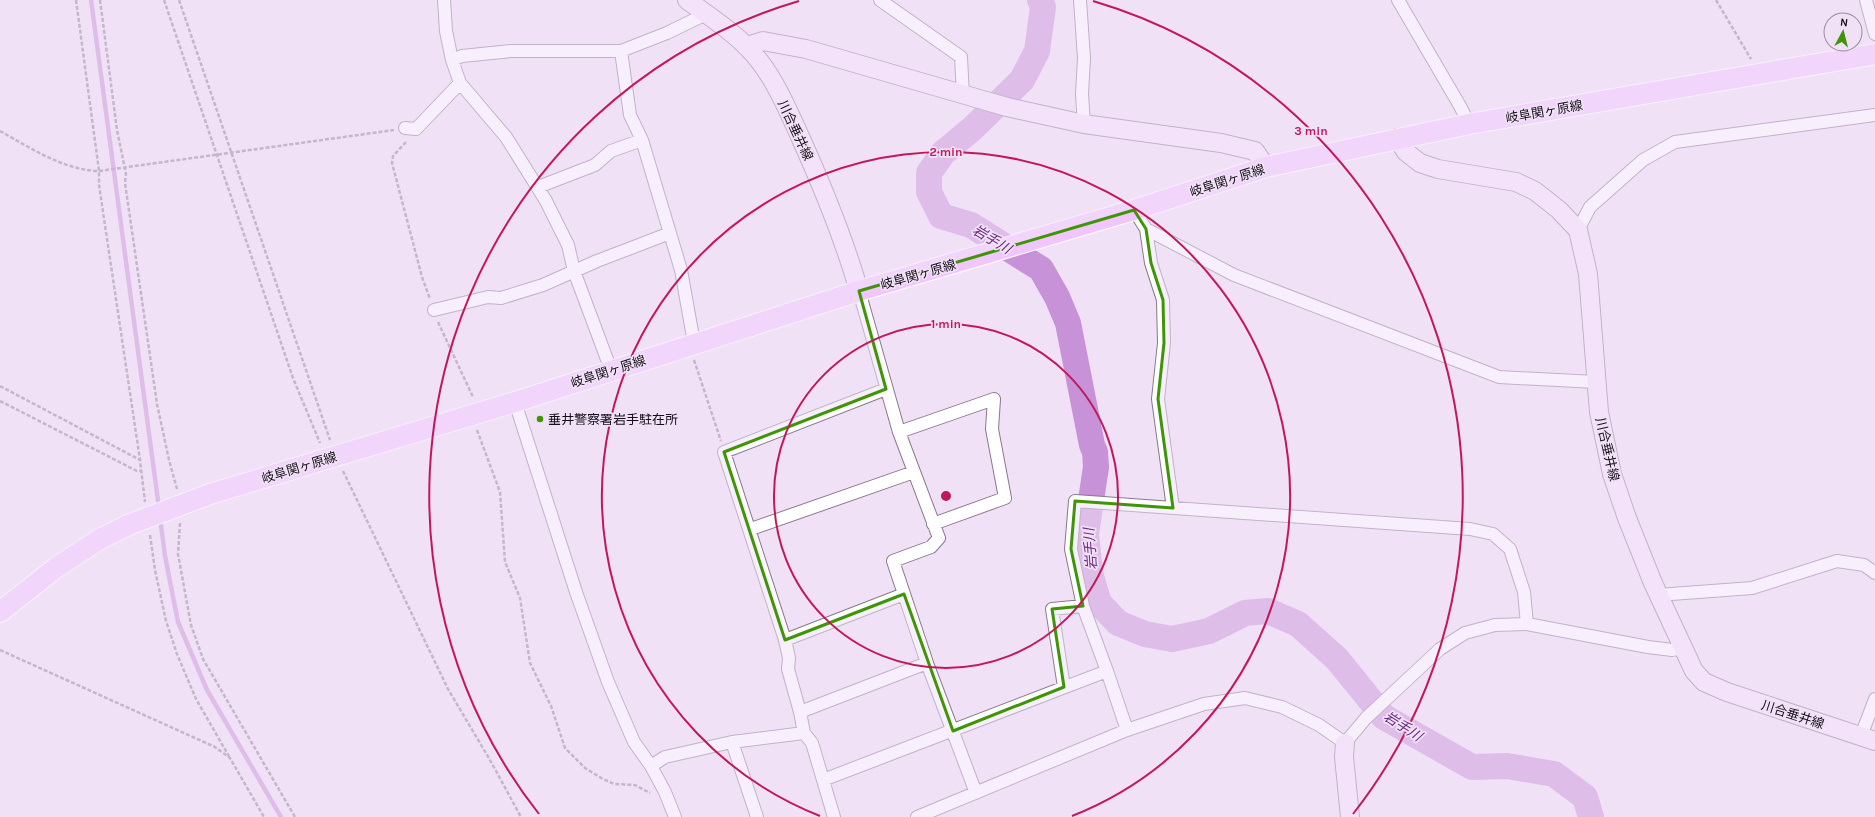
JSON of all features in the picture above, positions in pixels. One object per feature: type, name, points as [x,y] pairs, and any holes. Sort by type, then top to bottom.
[{"type":"main road","name":"川合垂井線","points":[[687,0],[747,46],[766,70],[786,107],[829,201],[847,249],[859,291]]},
{"type":"main road","points":[[747,46],[763,41],[806,49],[968,97],[1084,124],[1222,143],[1256,151],[1266,167]]},
{"type":"main road","name":"岐阜関ヶ原線","points":[[0,612],[57,566],[100,539],[146,518],[210,494],[514,402],[859,291],[1134,210],[1266,167],[1397,138],[1469,124],[1875,54]]},
{"type":"main road","points":[[1397,138],[1406,152],[1420,164],[1438,169],[1516,182],[1536,191],[1559,210],[1578,230]]},
{"type":"main road","name":"川合垂井線","points":[[1578,230],[1588,274],[1599,412],[1612,474],[1627,518],[1658,595],[1694,671],[1704,682],[1727,692],[1868,738]]},
{"type":"main road","points":[[1345,743],[1344,758],[1350,817]]},
{"type":"street","points":[[444,0],[446,31],[452,60],[460,83],[506,137],[546,201],[568,245],[574,271],[611,370]]},
{"type":"street","points":[[880,0],[961,57],[968,97]]},
{"type":"street","points":[[1080,0],[1084,58],[1082,94],[1084,124]]},
{"type":"street","points":[[1398,0],[1469,124]]},
{"type":"street","points":[[1866,0],[1875,34]]},
{"type":"street","points":[[452,60],[462,56],[511,51],[621,51],[667,33],[706,14]]},
{"type":"street","points":[[621,51],[630,115],[642,140],[681,270],[692,344]]},
{"type":"street","points":[[409,128],[416,129],[460,83]]},
{"type":"street","points":[[1578,230],[1590,207],[1643,160],[1675,142],[1875,115]]},
{"type":"street","points":[[538,187],[595,165],[611,151],[642,140]]},
{"type":"street","points":[[1134,210],[1146,230],[1151,262],[1163,300],[1164,343],[1158,399],[1173,508]]},
{"type":"street","points":[[1146,230],[1234,275],[1499,377],[1596,382]]},
{"type":"street","points":[[434,310],[488,297],[501,298],[543,285],[574,271],[670,234]]},
{"type":"street","points":[[859,291],[899,432],[939,538],[931,547],[893,561],[927,663],[976,793]]},
{"type":"street","points":[[834,817],[812,743],[804,733],[800,712],[788,669],[789,658],[785,640],[751,529],[724,452],[886,389]]},
{"type":"street","points":[[899,432],[994,399],[992,429],[1005,498],[933,524]]},
{"type":"street","points":[[514,402],[576,592],[608,682],[634,742],[651,766],[665,792],[675,817]]},
{"type":"street","points":[[751,529],[914,472]]},
{"type":"street","points":[[1128,730],[1083,606],[1071,549],[1074,502],[1470,529],[1493,534],[1510,549],[1524,592],[1527,624]]},
{"type":"street","points":[[1658,595],[1752,588],[1837,561],[1864,565],[1875,573]]},
{"type":"street","points":[[785,640],[904,594]]},
{"type":"street","points":[[1064,688],[1052,609],[1083,606]]},
{"type":"street","points":[[917,817],[1128,730],[1204,704],[1244,698],[1282,707],[1319,725],[1345,743],[1366,718],[1440,649],[1465,633],[1494,625],[1527,624],[1648,647],[1672,650],[1682,648]]},
{"type":"street","points":[[800,712],[927,663]]},
{"type":"street","points":[[823,780],[1107,671]]},
{"type":"street","points":[[1868,738],[1875,698]]},
{"type":"street","points":[[651,766],[665,757],[732,742],[804,733]]},
{"type":"street","points":[[732,742],[757,817]]},
{"type":"path","points":[[76,0],[99,171],[99,185],[142,471],[146,518],[166,621],[177,654],[196,699],[264,817]]},
{"type":"path","points":[[100,0],[117,130],[126,168],[125,183],[157,404],[178,506],[178,554],[191,624],[203,659],[295,817]]},
{"type":"path","points":[[164,0],[293,378],[331,457],[448,689],[490,760],[521,817]]},
{"type":"path","points":[[179,0],[232,153],[331,457]]},
{"type":"path","points":[[1716,0],[1761,74]]},
{"type":"path","points":[[0,132],[60,163],[85,171],[99,171],[409,128],[407,141],[393,156],[392,163],[422,277],[434,310],[473,395],[472,414],[500,492],[505,562],[520,598],[530,663],[551,706],[566,748],[585,768],[614,784],[635,785],[651,793],[665,792]]},
{"type":"path","points":[[692,344],[724,452]]},
{"type":"path","points":[[0,386],[140,460]]},
{"type":"path","points":[[0,401],[137,471],[142,471]]},
{"type":"path","points":[[0,650],[215,747],[230,758]]},
{"type":"highlighted area","points":[[1134,210],[1146,229],[1151,263],[1163,300],[1164,343],[1158,399],[1173,508],[1075,501],[1071,549],[1083,606],[1052,609],[1064,687],[953,731],[904,594],[785,640],[724,452],[886,389],[859,291]]},
{"type":"waterway","points":[[91,0],[159,508]]},
{"type":"waterway","name":"岩手川","points":[[1040,0],[1043,7],[1037,51],[1022,80],[973,128],[943,153],[929,173],[929,192],[941,216],[971,225],[1041,269],[1057,297],[1068,323],[1092,445],[1095,452],[1096,467],[1086,534],[1090,573],[1099,603],[1118,623],[1145,634],[1172,639],[1209,631],[1245,613],[1268,611],[1298,624],[1337,659],[1384,717],[1472,767],[1507,766],[1554,774],[1585,797],[1591,817]]},
{"type":"waterway","points":[[160,517],[165,556],[178,622],[207,690],[281,817]]},
{"type":"place","name":"垂井警察署岩手駐在所","points":[[540,419]]}]
